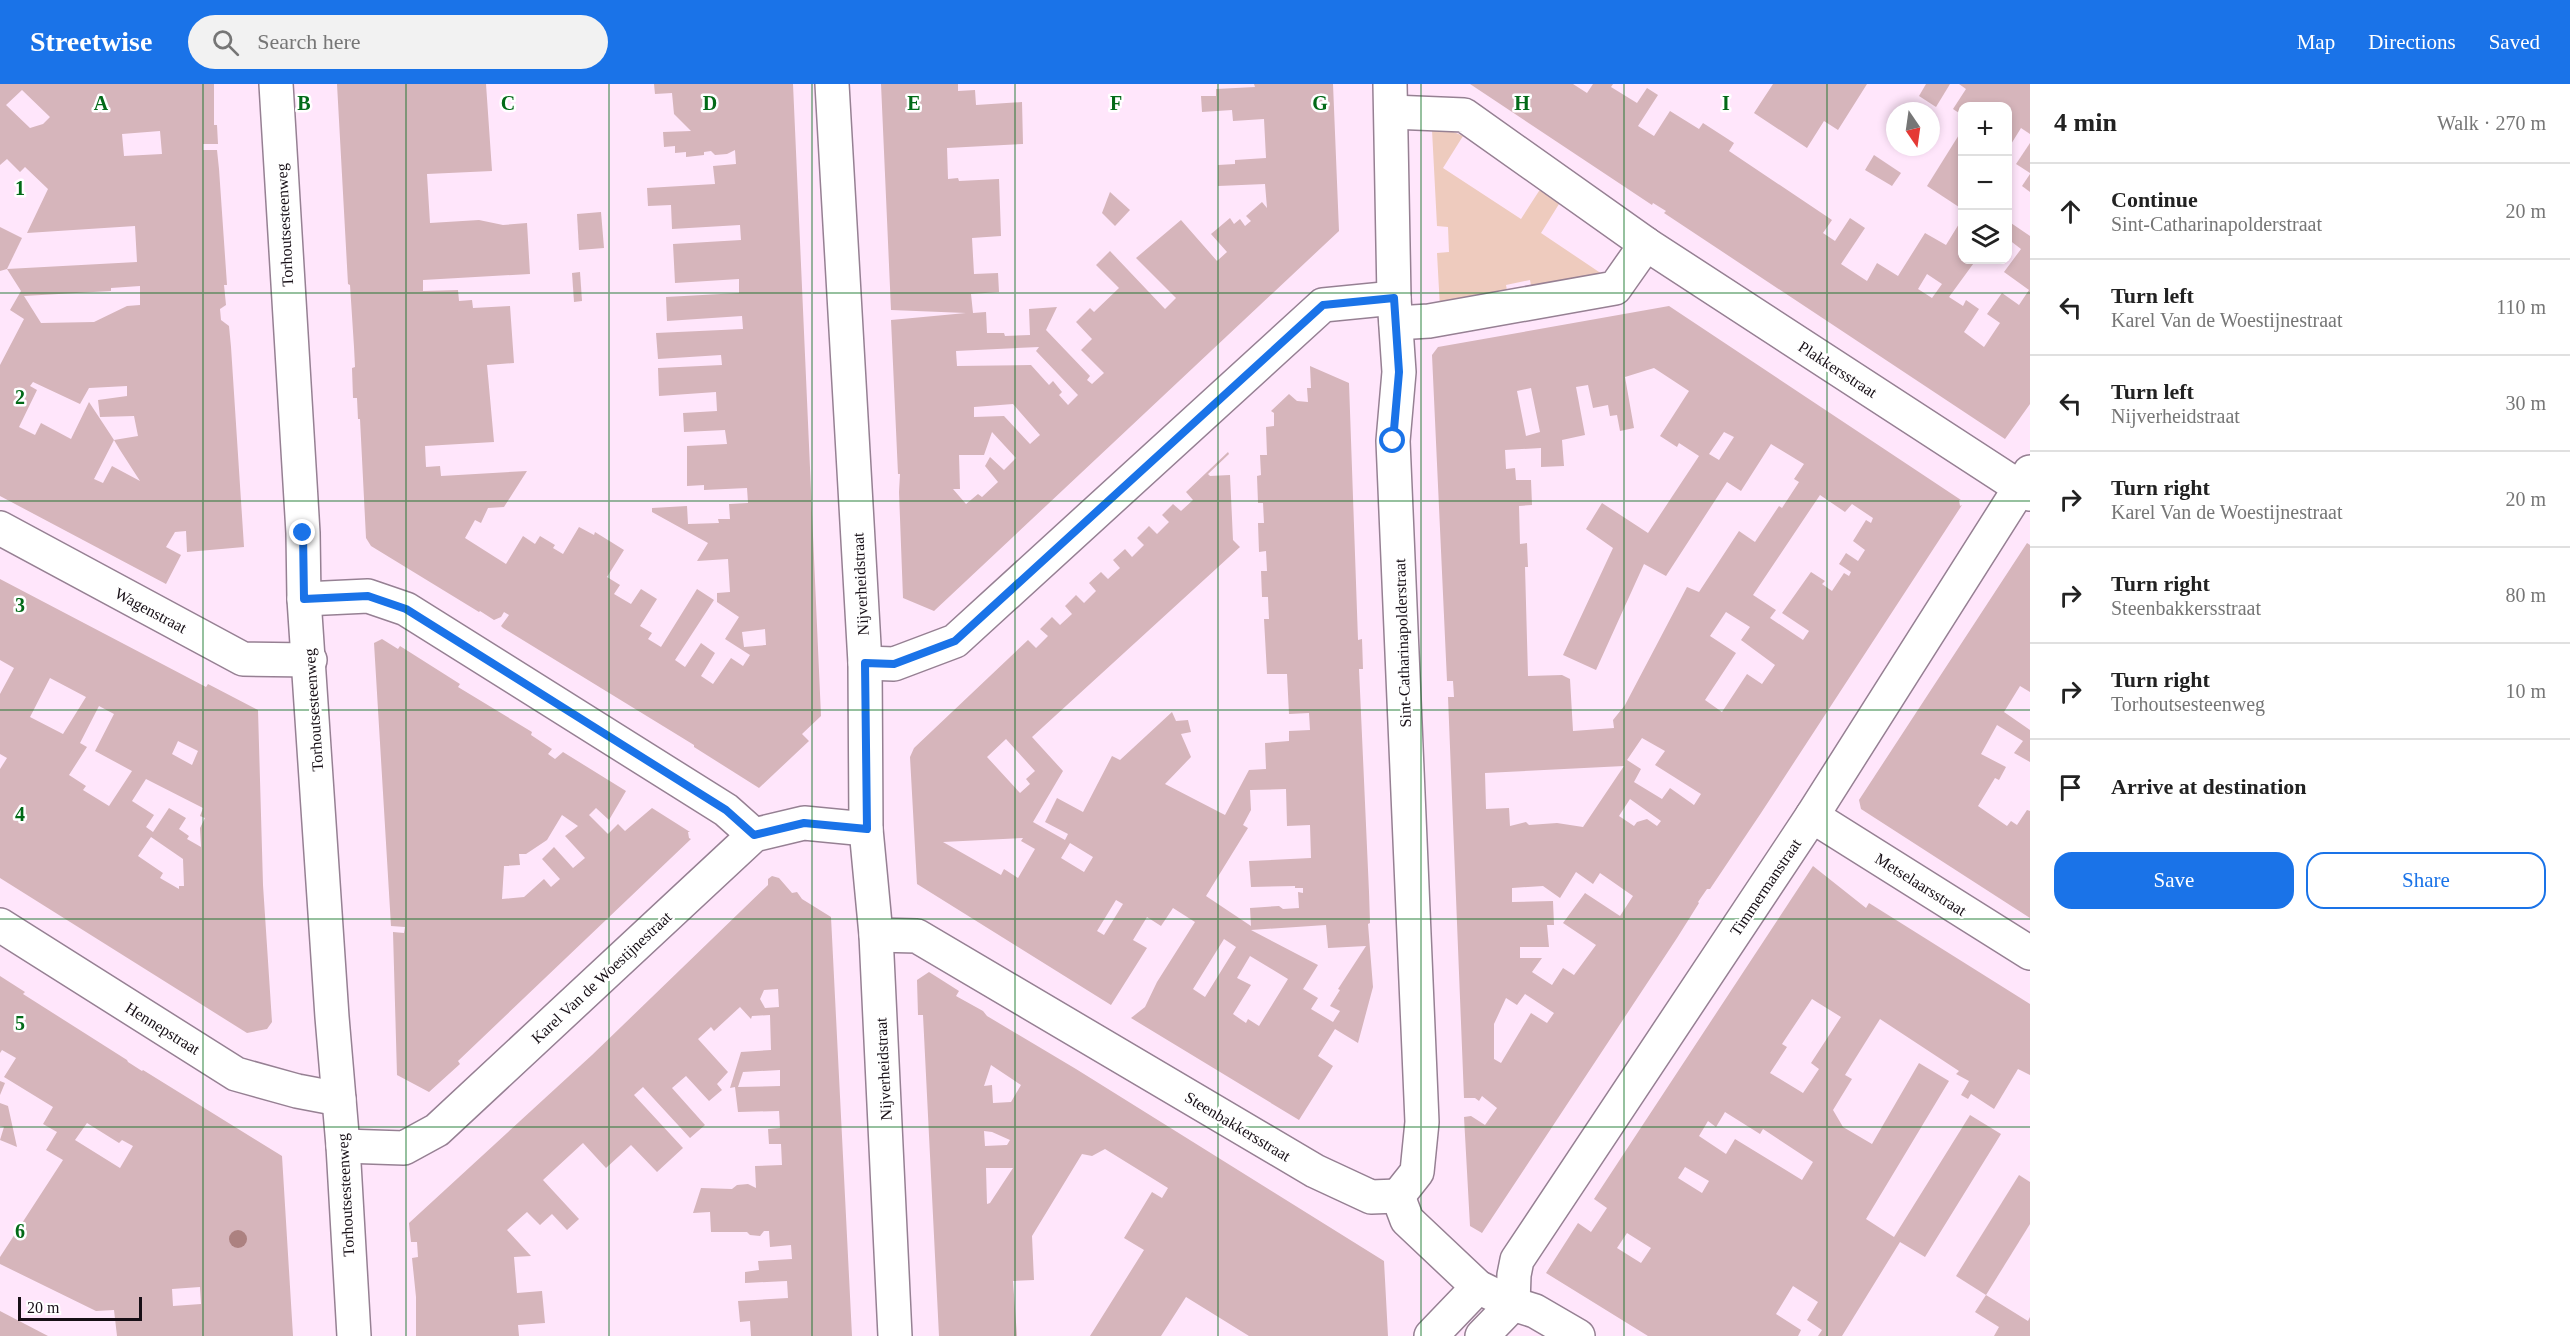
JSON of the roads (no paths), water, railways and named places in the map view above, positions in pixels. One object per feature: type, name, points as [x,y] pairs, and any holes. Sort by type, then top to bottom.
[{"type":"street","name":"Torhoutsesteenweg","points":[[276,84],[302,521],[304,599],[343,1146],[354,1336]]},
{"type":"street","name":"Nijverheidstraat","points":[[832,84],[865,663],[867,829],[876,935],[895,1336]]},
{"type":"street","name":"Plakkersstraat","points":[[1391,98],[1464,115],[1646,244],[2026,484]]},
{"type":"street","name":"Sint-Catharinapolderstraat","points":[[1391,98],[1395,310],[1399,372],[1393,441],[1422,1122],[1416,1172],[1398,1196]]},
{"type":"street","points":[[865,663],[894,664],[955,641],[1323,305],[1395,310],[1429,321],[1615,288],[1646,244]]},
{"type":"street","name":"Timmermanstraat","points":[[1513,1304],[1517,1260],[1812,816],[2026,484]]},
{"type":"street","name":"Wagenstraat","points":[[0,528],[243,659],[310,660]]},
{"type":"street","points":[[304,599],[368,596],[406,609],[726,810],[754,835]]},
{"type":"street","name":"Metselaarsstraat","points":[[1812,816],[2030,953]]},
{"type":"street","name":"Karel Van de Woestijnestraat","points":[[343,1146],[404,1148],[437,1130],[754,835],[804,823],[867,829]]},
{"type":"street","name":"Hennepstraat","points":[[0,926],[236,1074],[297,1091],[339,1099]]},
{"type":"street","name":"Steenbakkersstraat","points":[[876,935],[917,936],[1315,1171],[1371,1197],[1398,1196]]},
{"type":"street","points":[[1398,1196],[1407,1220],[1478,1287],[1513,1304],[1535,1311],[1578,1336]]},
{"type":"street","points":[[1431,1336],[1478,1287]]},
{"type":"street","points":[[1482,1336],[1513,1304]]}]
